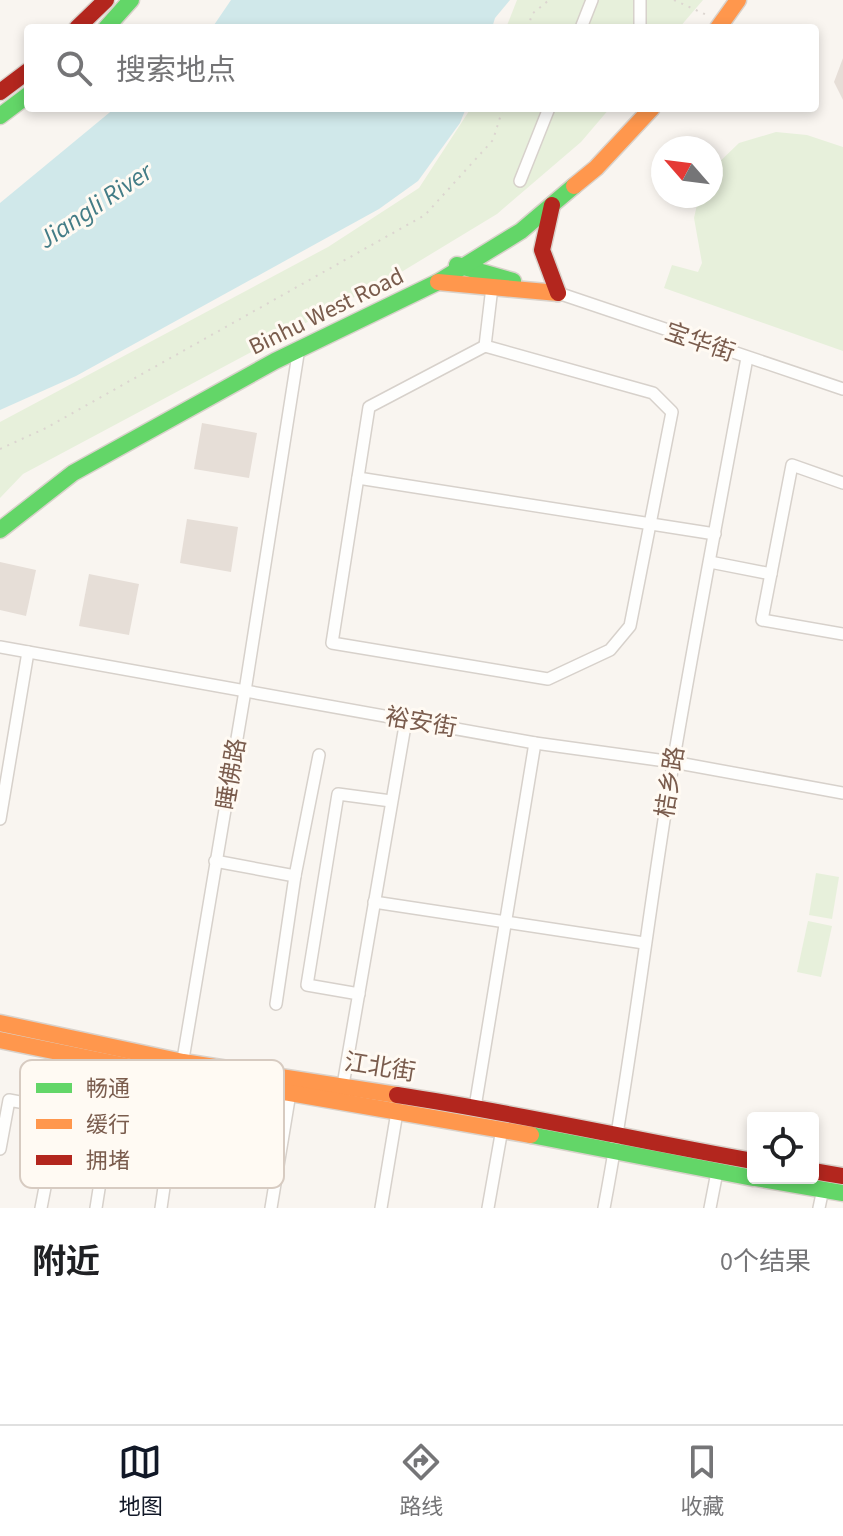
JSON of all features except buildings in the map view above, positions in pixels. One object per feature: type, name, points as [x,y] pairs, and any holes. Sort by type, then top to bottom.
[{"type":"main road","points":[[81,24],[106,0]]},
{"type":"main road","points":[[111,24],[133,0]]},
{"type":"main road","points":[[0,92],[24,74]]},
{"type":"main road","points":[[0,116],[24,98]]},
{"type":"main road","name":"Binhu West Road","points":[[530,218],[637,112]]},
{"type":"main road","name":"Binhu West Road","points":[[0,530],[73,473],[299,346],[438,282],[458,265],[552,205],[596,168],[648,112]]},
{"type":"main road","points":[[552,205],[542,250],[558,293]]},
{"type":"main road","points":[[530,218],[532,254],[558,293]]},
{"type":"main road","points":[[458,265],[558,293]]},
{"type":"main road","name":"Binhu West Road","points":[[0,519],[68,467],[458,265]]},
{"type":"main road","points":[[438,282],[558,293]]},
{"type":"main road","name":"江北街","points":[[0,1023],[146,1060]]},
{"type":"main road","name":"江北街","points":[[0,1040],[126,1060]]},
{"type":"main road","name":"江北街","points":[[284,1079],[343,1085],[475,1107],[717,1172],[747,1177]]},
{"type":"main road","name":"江北街","points":[[284,1092],[502,1129],[747,1160]]},
{"type":"main road","points":[[819,1172],[843,1176]]},
{"type":"main road","name":"江北街","points":[[792,1184],[843,1193]]},
{"type":"street","points":[[583,24],[592,0]]},
{"type":"street","points":[[640,0],[640,24]]},
{"type":"street","points":[[520,181],[547,112]]},
{"type":"street","points":[[485,346],[492,287]]},
{"type":"street","name":"宝华街","points":[[558,293],[843,389]]},
{"type":"street","name":"睡佛路","points":[[183,1060],[299,346]]},
{"type":"street","points":[[485,346],[653,393],[672,412],[630,626],[610,650],[548,679],[332,643],[358,478],[369,407],[485,346]]},
{"type":"street","name":"桔乡路","points":[[604,1208],[673,762],[747,358]]},
{"type":"street","points":[[843,483],[792,465],[762,620],[843,634]]},
{"type":"street","points":[[358,478],[715,534]]},
{"type":"street","points":[[710,562],[771,574]]},
{"type":"street","name":"裕安街","points":[[0,647],[535,743],[673,762],[843,793]]},
{"type":"street","points":[[0,819],[28,652]]},
{"type":"street","points":[[343,1085],[406,720]]},
{"type":"street","points":[[475,1107],[535,743]]},
{"type":"street","points":[[276,1004],[295,876],[319,755]]},
{"type":"street","points":[[359,994],[307,985],[338,794],[391,801]]},
{"type":"street","points":[[215,861],[295,876]]},
{"type":"street","points":[[374,902],[644,943]]},
{"type":"street","points":[[284,1129],[290,1093]]},
{"type":"street","points":[[0,1149],[9,1100],[20,1102]]},
{"type":"street","points":[[381,1208],[397,1112]]},
{"type":"street","points":[[488,1208],[502,1129]]},
{"type":"street","points":[[710,1208],[717,1172]]},
{"type":"street","points":[[41,1208],[45,1188]]},
{"type":"street","points":[[96,1208],[99,1188]]},
{"type":"street","name":"睡佛路","points":[[161,1208],[164,1188]]},
{"type":"street","points":[[271,1208],[274,1188]]},
{"type":"street","points":[[819,1208],[823,1189]]},
{"type":"path","points":[[529,24],[532,14],[549,0]]},
{"type":"path","points":[[674,0],[722,13]]},
{"type":"path","points":[[0,449],[46,428],[425,215],[493,140],[502,112]]},
{"type":"green space","points":[[517,0],[703,0],[682,24],[508,24]]},
{"type":"green space","points":[[468,112],[607,112],[581,142],[497,214],[403,271],[23,474],[0,498],[0,422],[328,247],[419,188]]},
{"type":"green space","points":[[776,132],[807,135],[843,147],[843,351],[664,288],[672,265],[698,272],[702,263],[694,218],[696,208],[723,208],[723,158],[739,143]]},
{"type":"green space","points":[[816,873],[839,877],[832,919],[809,915]]},
{"type":"green space","points":[[808,921],[832,926],[821,977],[797,972]]},
{"type":"water","points":[[231,0],[510,0],[493,24],[215,24]]},
{"type":"water","name":"Jiangli River","points":[[110,112],[464,112],[460,123],[418,181],[379,209],[76,376],[0,410],[0,203]]},
{"type":"traffic: fast","points":[[110,24],[131,0]]},
{"type":"traffic: fast","points":[[0,116],[24,98]]},
{"type":"traffic: fast","points":[[0,530],[73,473],[275,361],[438,282],[521,231],[574,186]]},
{"type":"traffic: fast","points":[[457,265],[513,281]]},
{"type":"traffic: fast","points":[[531,1135],[747,1177]]},
{"type":"traffic: fast","points":[[791,1184],[843,1193]]},
{"type":"traffic: slow","points":[[721,24],[738,0]]},
{"type":"traffic: slow","points":[[574,186],[596,168],[648,112]]},
{"type":"traffic: slow","points":[[438,282],[558,293]]},
{"type":"traffic: slow","points":[[0,1023],[174,1060]]},
{"type":"traffic: slow","points":[[0,1040],[97,1060]]},
{"type":"traffic: slow","points":[[284,1078],[397,1095]]},
{"type":"traffic: slow","points":[[284,1092],[531,1135]]},
{"type":"traffic: jam","points":[[81,24],[106,0]]},
{"type":"traffic: jam","points":[[0,92],[24,74]]},
{"type":"traffic: jam","points":[[552,205],[542,250],[558,293]]},
{"type":"traffic: jam","points":[[397,1095],[747,1160]]},
{"type":"traffic: jam","points":[[819,1172],[843,1176]]}]
